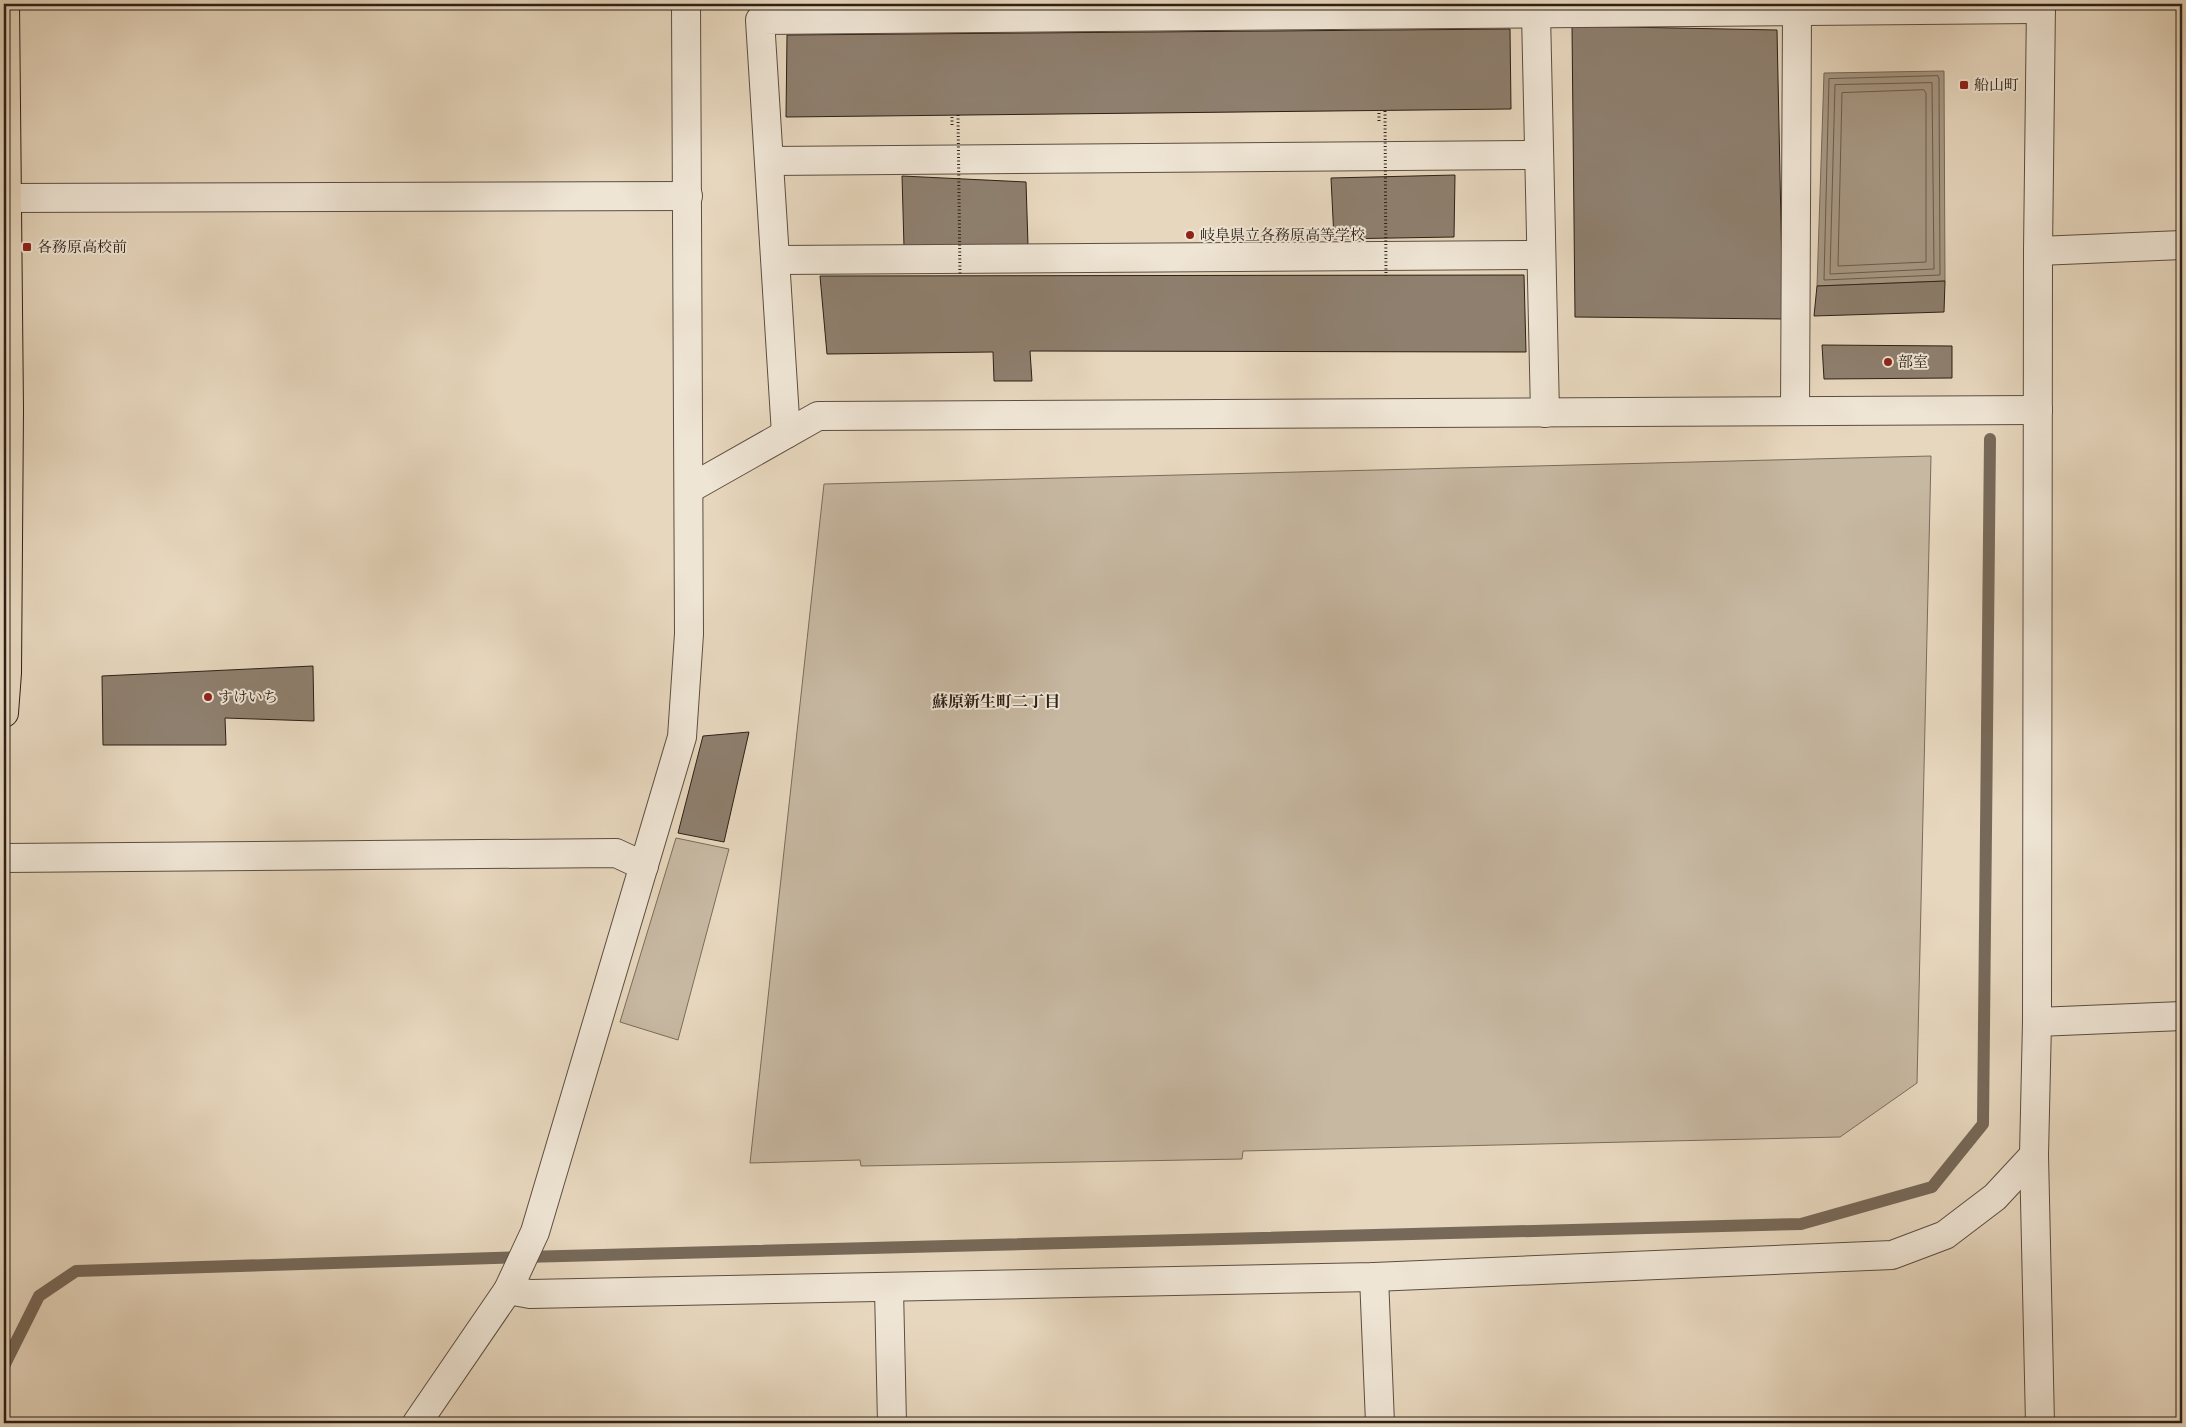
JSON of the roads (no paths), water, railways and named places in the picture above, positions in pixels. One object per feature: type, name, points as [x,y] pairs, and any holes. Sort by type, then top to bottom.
[{"type":"main road","points":[[4,713],[7,673],[8,572],[5,4]]},
{"type":"street","points":[[418,1423],[508,1290],[535,1232],[682,737],[689,634],[686,4]]},
{"type":"street","points":[[786,434],[760,20],[1797,12],[2041,7],[2038,251],[2037,1022],[2034,1155],[2040,1423]]},
{"type":"street","points":[[1795,412],[1797,12]]},
{"type":"street","points":[[1536,14],[1545,413]]},
{"type":"street","points":[[770,161],[1539,155]]},
{"type":"street","points":[[6,198],[688,196]]},
{"type":"street","points":[[2038,251],[2182,245]]},
{"type":"street","points":[[776,260],[1541,255]]},
{"type":"street","points":[[689,489],[818,416],[2038,410]]},
{"type":"street","points":[[4,858],[616,853],[644,866]]},
{"type":"street","points":[[2037,1022],[2182,1016]]},
{"type":"street","points":[[508,1290],[530,1294],[889,1289],[1374,1278],[1892,1255],[1945,1235],[1995,1197],[2034,1155]]},
{"type":"street","points":[[1374,1278],[1380,1423]]},
{"type":"street","points":[[889,1289],[892,1423]]},
{"type":"water","points":[[1944,71],[1945,281],[1817,286],[1824,73]]},
{"type":"waterway","points":[[4,1366],[39,1296],[76,1271],[524,1257],[1801,1224],[1932,1187],[1983,1124],[1990,439]]},
{"type":"place","name":"船山町","points":[[1964,85]]},
{"type":"place","name":"岐阜県立各務原高等学校","points":[[1190,235]]},
{"type":"place","name":"各務原高校前","points":[[27,247]]},
{"type":"place","name":"部室","points":[[1888,362]]},
{"type":"place","name":"すけいち","points":[[208,697]]},
{"type":"district","name":"蘇原新生町二丁目","points":[[996,701]]}]
